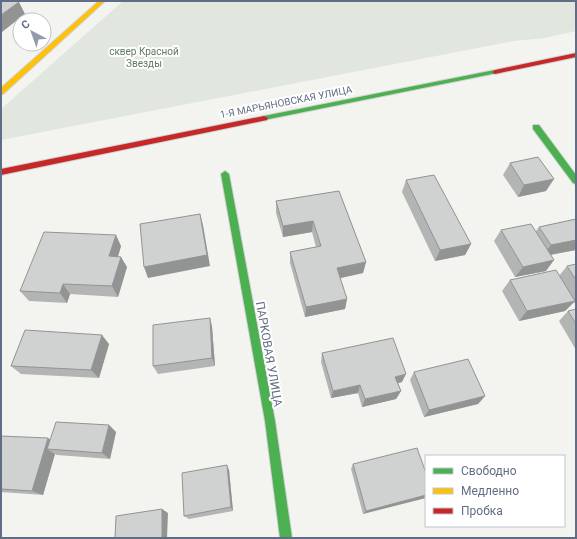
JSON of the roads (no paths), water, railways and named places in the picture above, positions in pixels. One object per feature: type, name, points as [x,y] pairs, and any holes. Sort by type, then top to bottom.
[{"type":"main road","points":[[1,92],[102,1]]},
{"type":"main road","name":"1-Я МАРЬЯНОВСКАЯ УЛИЦА","points":[[1,172],[576,55]]},
{"type":"main road","points":[[536,127],[576,181]]},
{"type":"main road","name":"ПАРКОВАЯ УЛИЦА","points":[[225,174],[270,421],[286,538]]},
{"type":"park label","name":"сквер Красной Звезды","points":[[144,56]]}]
